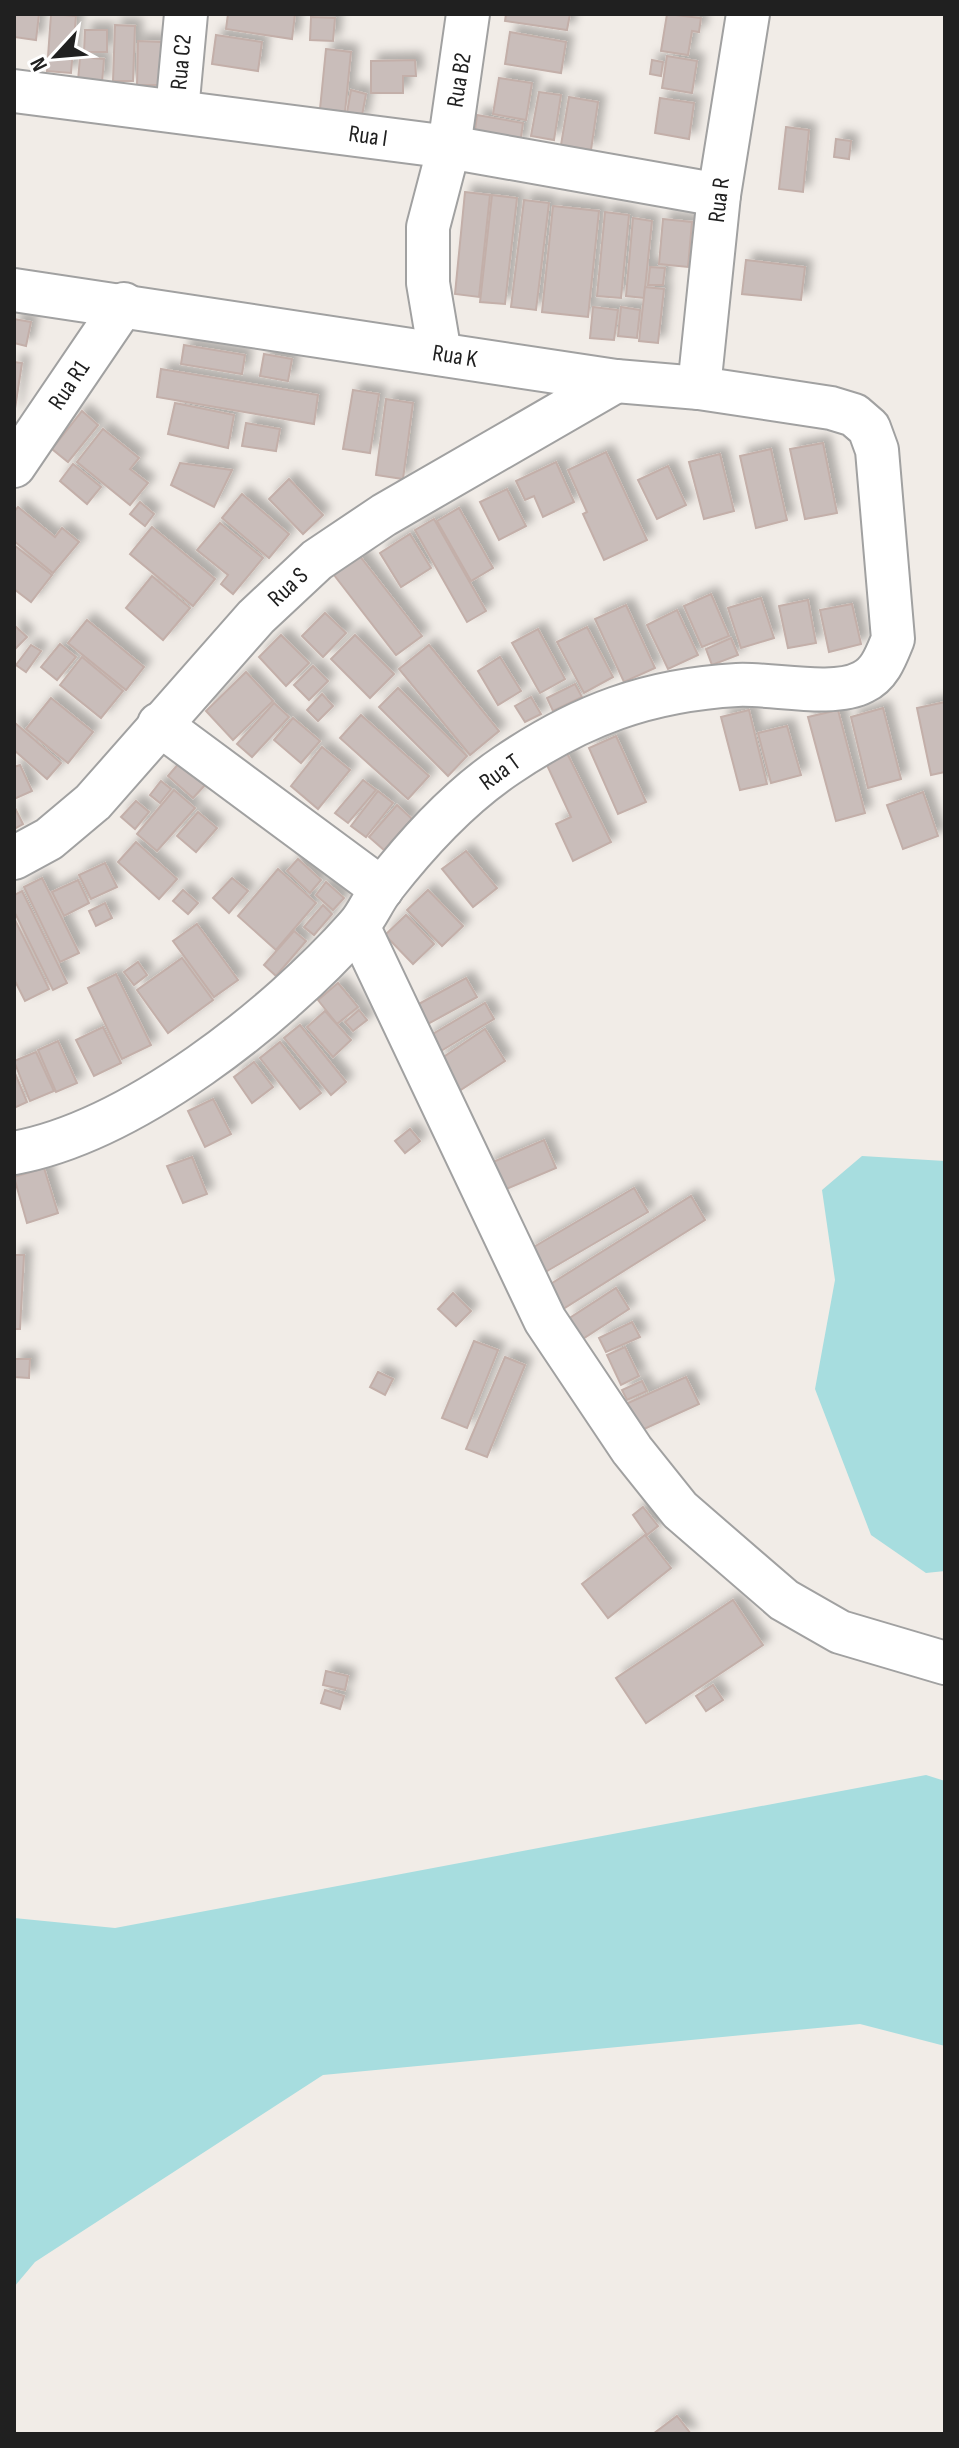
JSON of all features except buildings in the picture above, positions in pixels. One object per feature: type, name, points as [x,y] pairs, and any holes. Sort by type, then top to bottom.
[{"type":"street","name":"Rua C2","points":[[177,111],[186,14]]},
{"type":"street","name":"Rua B2","points":[[440,354],[428,283],[428,227],[449,147],[468,14]]},
{"type":"street","name":"Rua R","points":[[699,388],[719,195],[748,14]]},
{"type":"street","name":"Rua I","points":[[14,91],[449,147],[719,195]]},
{"type":"street","name":"Rua K","points":[[14,290],[124,304],[616,381],[699,388],[831,408],[854,415],[869,428],[877,450]]},
{"type":"street","name":"Rua R1","points":[[14,466],[124,304]]},
{"type":"street","name":"Rua S","points":[[14,858],[49,839],[93,802],[256,617],[317,560],[384,515],[616,381]]},
{"type":"street","name":"Rua T","points":[[14,1153],[46,1147],[165,1091],[263,1019],[358,926],[382,889],[445,815],[505,766],[575,723],[659,693],[739,685],[846,688],[865,682],[882,665],[893,639],[877,450]]},
{"type":"street","points":[[159,724],[382,889]]},
{"type":"street","points":[[358,926],[545,1320],[632,1450],[680,1510],[784,1600],[840,1632],[945,1663]]},
{"type":"water","points":[[862,1156],[945,1161],[945,1571],[926,1573],[871,1535],[815,1389],[835,1280],[822,1190]]},
{"type":"water","points":[[926,1775],[945,1781],[945,2046],[860,2024],[323,2075],[35,2262],[14,2287],[14,1918],[115,1928]]}]
